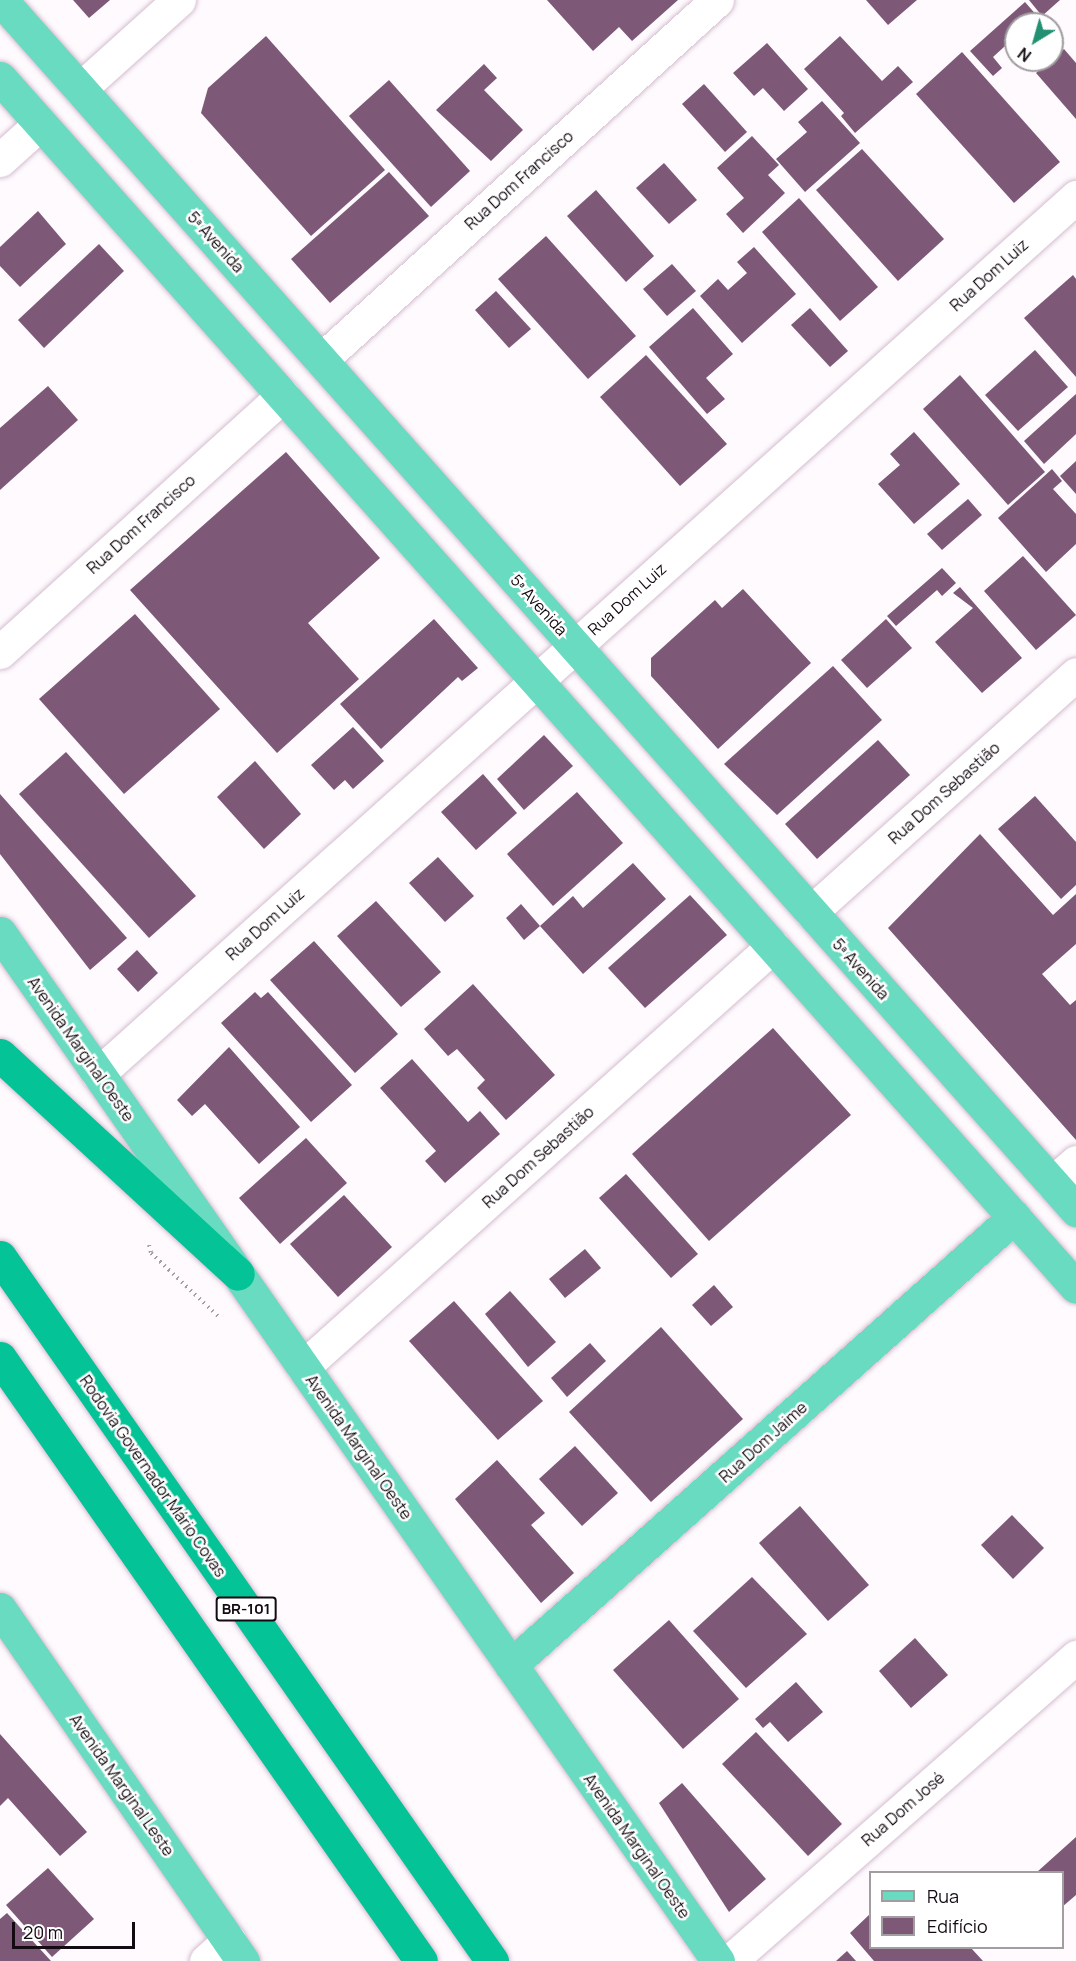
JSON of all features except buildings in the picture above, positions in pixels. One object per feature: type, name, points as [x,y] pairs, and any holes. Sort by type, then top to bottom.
[{"type":"highway","points":[[0,1054],[238,1274]]},
{"type":"highway","name":"Rodovia Governador Mário Covas","points":[[0,1257],[492,1961]]},
{"type":"highway","points":[[0,1358],[421,1961]]},
{"type":"main road","name":"5ª Avenida","points":[[1,0],[1076,1210]]},
{"type":"main road","points":[[0,78],[1076,1287]]},
{"type":"main road","name":"Avenida Marginal Oeste","points":[[0,933],[718,1961]]},
{"type":"main road","name":"Rua Dom Jaime","points":[[511,1665],[1014,1217]]},
{"type":"main road","name":"Avenida Marginal Leste","points":[[5,1627],[226,1954]]},
{"type":"street","points":[[80,88],[179,0]]},
{"type":"street","name":"Rua Dom Francisco","points":[[321,360],[717,0]]},
{"type":"street","points":[[0,160],[40,123]]},
{"type":"street","name":"Rua Dom Luiz","points":[[98,1074],[1076,197]]},
{"type":"street","name":"Rua Dom Francisco","points":[[0,652],[282,395]]},
{"type":"street","name":"Rua Dom Sebastião","points":[[811,912],[1076,674]]},
{"type":"street","name":"Rua Dom Sebastião","points":[[303,1368],[773,946]]},
{"type":"street","points":[[1052,1184],[1076,1162]]},
{"type":"street","name":"Rua Dom José","points":[[730,1961],[1076,1657]]}]
